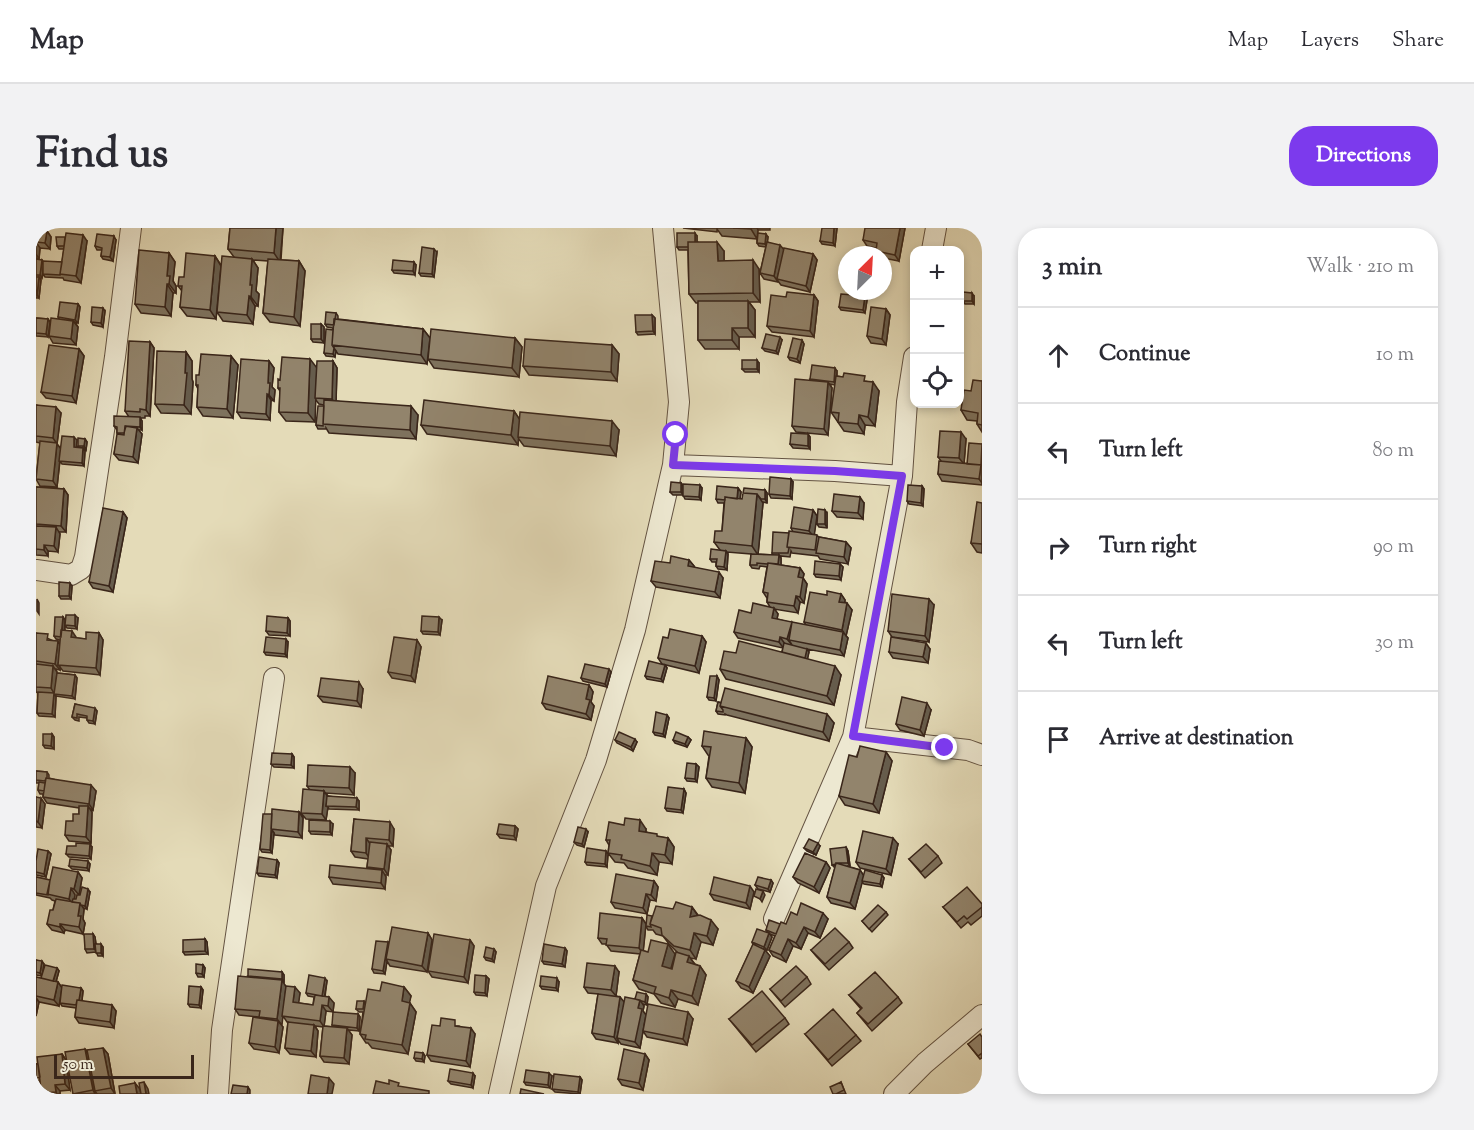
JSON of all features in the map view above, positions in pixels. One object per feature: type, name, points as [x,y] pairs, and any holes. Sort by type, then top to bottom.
[{"type":"street","points":[[36,570],[71,575],[81,568],[85,557],[116,357],[132,228]]},
{"type":"street","points":[[499,1094],[546,886],[596,760],[635,630],[673,465],[679,402],[663,228]]},
{"type":"street","points":[[933,246],[936,228]]},
{"type":"street","points":[[774,919],[853,736],[902,476],[910,385]]},
{"type":"street","points":[[673,465],[902,476]]},
{"type":"street","points":[[218,1094],[222,1030],[274,678]]},
{"type":"street","points":[[853,736],[968,750],[982,755]]},
{"type":"street","points":[[894,1094],[925,1063],[982,1015]]},
{"type":"building","points":[[230,228],[276,228],[274,253],[228,249]]},
{"type":"building","points":[[822,228],[834,228],[833,243],[820,241]]},
{"type":"building","points":[[865,228],[900,228],[895,255],[892,254],[892,246],[877,246],[877,243],[863,240]]},
{"type":"building","points":[[36,229],[47,231],[45,243],[36,242]]},
{"type":"building","points":[[66,233],[83,235],[76,276],[60,274]]},
{"type":"building","points":[[677,233],[695,233],[695,242],[688,242],[688,247],[677,247]]},
{"type":"building","points":[[758,233],[766,234],[765,244],[757,243]]},
{"type":"building","points":[[97,234],[114,236],[110,257],[101,256],[102,248],[95,246]]},
{"type":"building","points":[[56,237],[65,237],[64,246],[57,246]]},
{"type":"building","points":[[688,242],[717,242],[718,261],[753,260],[753,293],[689,294]]},
{"type":"building","points":[[767,242],[780,245],[774,276],[760,273]]},
{"type":"building","points":[[422,247],[434,249],[432,274],[419,273]]},
{"type":"building","points":[[784,248],[813,254],[806,286],[777,279]]},
{"type":"building","points":[[139,250],[169,253],[167,276],[170,276],[165,307],[135,304]]},
{"type":"building","points":[[186,253],[215,256],[210,310],[180,307],[182,286],[178,286],[179,277],[184,277]]},
{"type":"building","points":[[222,256],[252,259],[251,297],[249,296],[247,315],[217,312]]},
{"type":"building","points":[[36,259],[42,260],[40,275],[36,275]]},
{"type":"building","points":[[268,259],[299,261],[294,317],[263,313]]},
{"type":"building","points":[[393,260],[414,262],[413,271],[392,270]]},
{"type":"building","points":[[43,261],[62,262],[60,275],[43,274]]},
{"type":"building","points":[[36,277],[39,277],[37,295],[36,295]]},
{"type":"building","points":[[787,292],[814,295],[810,331],[767,326],[771,295],[786,297]]},
{"type":"building","points":[[964,292],[972,293],[972,301],[964,301]]},
{"type":"building","points":[[840,300],[864,300],[863,310],[839,307]]},
{"type":"building","points":[[698,301],[748,301],[748,328],[732,328],[732,340],[698,340]]},
{"type":"building","points":[[60,302],[78,304],[75,320],[58,317]]},
{"type":"building","points":[[92,307],[103,308],[101,323],[91,322]]},
{"type":"building","points":[[871,307],[886,309],[882,339],[867,336]]},
{"type":"building","points":[[326,312],[336,313],[334,325],[325,324]]},
{"type":"building","points":[[635,315],[652,315],[653,331],[636,332]]},
{"type":"building","points":[[36,318],[48,319],[46,334],[36,333]]},
{"type":"building","points":[[51,318],[73,321],[71,339],[49,336]]},
{"type":"building","points":[[334,319],[423,329],[421,355],[332,345]]},
{"type":"building","points":[[311,324],[321,324],[321,339],[311,339]]},
{"type":"building","points":[[326,329],[333,330],[333,354],[324,353]]},
{"type":"building","points":[[431,329],[515,338],[512,368],[428,359]]},
{"type":"building","points":[[766,334],[780,337],[776,351],[762,348]]},
{"type":"building","points":[[793,338],[802,340],[797,359],[788,357]]},
{"type":"building","points":[[525,339],[612,345],[611,372],[523,366]]},
{"type":"building","points":[[129,341],[150,342],[146,410],[140,409],[140,412],[125,411]]},
{"type":"building","points":[[49,345],[79,349],[72,396],[41,392]]},
{"type":"building","points":[[157,351],[186,352],[184,405],[155,404]]},
{"type":"building","points":[[201,354],[231,356],[227,409],[197,407],[196,375],[199,375]]},
{"type":"building","points":[[282,357],[310,359],[308,413],[279,412],[278,379],[280,380]]},
{"type":"building","points":[[241,359],[269,361],[268,383],[270,383],[266,414],[237,412]]},
{"type":"building","points":[[742,360],[757,360],[757,369],[742,369]]},
{"type":"building","points":[[317,361],[333,361],[332,399],[315,398]]},
{"type":"building","points":[[812,365],[835,368],[834,382],[810,379]]},
{"type":"building","points":[[844,373],[865,376],[864,381],[873,382],[868,417],[859,415],[858,424],[838,422],[839,413],[831,412],[836,376],[843,377]]},
{"type":"building","points":[[795,379],[828,382],[824,429],[792,426]]},
{"type":"building","points":[[973,380],[982,381],[982,425],[977,424],[978,413],[961,410],[964,408],[964,390],[971,391]]},
{"type":"building","points":[[324,400],[411,406],[410,430],[323,424]]},
{"type":"building","points":[[424,400],[514,411],[511,435],[421,425]]},
{"type":"building","points":[[36,405],[56,407],[53,438],[36,436]]},
{"type":"building","points":[[318,406],[324,406],[323,426],[316,425]]},
{"type":"building","points":[[520,412],[612,421],[610,446],[518,437]]},
{"type":"building","points":[[114,416],[140,417],[140,427],[126,426],[124,433],[117,433]]},
{"type":"building","points":[[125,426],[137,428],[133,457],[114,454],[117,434],[124,435]]},
{"type":"building","points":[[940,431],[961,432],[959,458],[938,457]]},
{"type":"building","points":[[791,433],[808,434],[808,446],[790,444]]},
{"type":"building","points":[[62,436],[74,437],[74,447],[83,448],[82,463],[59,461]]},
{"type":"building","points":[[78,438],[85,439],[84,446],[78,446]]},
{"type":"building","points":[[40,441],[57,443],[53,481],[36,479]]},
{"type":"building","points":[[969,443],[982,444],[981,465],[967,464]]},
{"type":"building","points":[[939,461],[981,465],[979,479],[938,474]]},
{"type":"building","points":[[770,477],[791,479],[790,496],[769,494]]},
{"type":"building","points":[[671,482],[681,483],[681,492],[670,492]]},
{"type":"building","points":[[683,484],[700,485],[699,497],[683,496]]},
{"type":"building","points":[[908,485],[922,486],[921,503],[907,501]]},
{"type":"building","points":[[717,486],[738,488],[737,499],[725,497],[725,500],[716,499]]},
{"type":"building","points":[[36,487],[64,489],[61,526],[36,524]]},
{"type":"building","points":[[744,488],[765,490],[765,499],[761,499],[757,494],[743,493]]},
{"type":"building","points":[[743,493],[757,494],[752,546],[714,542],[715,531],[722,531],[725,497],[742,499]]},
{"type":"building","points":[[834,494],[860,497],[858,513],[832,511]]},
{"type":"building","points":[[977,502],[982,503],[982,544],[971,543]]},
{"type":"building","points":[[794,507],[813,510],[809,531],[791,528]]},
{"type":"building","points":[[103,508],[123,512],[109,586],[89,582]]},
{"type":"building","points":[[818,509],[825,510],[825,524],[817,524]]},
{"type":"building","points":[[36,526],[56,527],[54,546],[44,545],[44,550],[36,549]]},
{"type":"building","points":[[789,531],[817,535],[815,550],[787,547]]},
{"type":"building","points":[[773,532],[789,533],[788,553],[772,553]]},
{"type":"building","points":[[819,537],[846,542],[844,557],[816,553]]},
{"type":"building","points":[[711,549],[726,551],[724,567],[716,566],[717,559],[710,559]]},
{"type":"building","points":[[751,554],[779,555],[778,564],[750,565]]},
{"type":"building","points":[[671,556],[689,560],[688,566],[719,572],[715,592],[651,581],[655,561],[670,563]]},
{"type":"building","points":[[815,561],[840,564],[839,576],[814,574]]},
{"type":"building","points":[[768,563],[800,568],[798,577],[803,578],[800,597],[796,596],[794,606],[767,602],[768,593],[763,592]]},
{"type":"building","points":[[59,582],[70,583],[69,596],[59,596]]},
{"type":"building","points":[[827,591],[841,594],[839,602],[847,603],[842,630],[804,622],[810,592],[827,595]]},
{"type":"building","points":[[892,594],[929,599],[925,636],[888,631]]},
{"type":"building","points":[[753,603],[774,608],[772,618],[792,622],[787,639],[780,637],[779,642],[734,632],[739,610],[751,613]]},
{"type":"building","points":[[66,615],[75,615],[75,626],[65,625]]},
{"type":"building","points":[[267,616],[288,618],[287,633],[266,631]]},
{"type":"building","points":[[422,616],[439,617],[438,632],[421,631]]},
{"type":"building","points":[[55,617],[63,617],[61,637],[54,636]]},
{"type":"building","points":[[792,622],[843,632],[840,650],[789,640]]},
{"type":"building","points":[[670,629],[702,636],[695,666],[658,658],[663,637],[668,638]]},
{"type":"building","points":[[61,630],[72,631],[71,637],[86,639],[86,632],[99,633],[96,668],[58,665]]},
{"type":"building","points":[[36,633],[48,634],[47,640],[58,641],[55,664],[36,661]]},
{"type":"building","points":[[266,637],[286,639],[285,654],[264,652]]},
{"type":"building","points":[[394,637],[417,640],[411,676],[388,672]]},
{"type":"building","points":[[891,637],[926,643],[923,657],[889,652]]},
{"type":"building","points":[[739,641],[835,666],[827,696],[720,669],[724,651],[736,653]]},
{"type":"building","points":[[784,643],[807,649],[805,658],[782,652]]},
{"type":"building","points":[[649,661],[665,665],[661,679],[645,676]]},
{"type":"building","points":[[36,664],[53,666],[51,688],[36,687]]},
{"type":"building","points":[[585,664],[609,669],[605,684],[581,678]]},
{"type":"building","points":[[57,673],[75,675],[72,696],[54,694]]},
{"type":"building","points":[[548,676],[589,685],[586,699],[590,700],[586,714],[542,703]]},
{"type":"building","points":[[710,676],[717,676],[714,698],[707,697]]},
{"type":"building","points":[[321,678],[359,682],[357,701],[318,696]]},
{"type":"building","points":[[725,688],[827,714],[823,732],[720,706]]},
{"type":"building","points":[[38,692],[54,693],[52,714],[37,713]]},
{"type":"building","points":[[902,697],[927,703],[920,730],[896,724]]},
{"type":"building","points":[[718,702],[721,703],[723,712],[716,711]]},
{"type":"building","points":[[75,704],[95,708],[93,721],[87,720],[87,716],[77,714],[77,718],[72,717]]},
{"type":"building","points":[[656,712],[667,715],[663,734],[653,732]]},
{"type":"building","points":[[704,731],[746,738],[739,783],[706,778],[711,747],[702,746]]},
{"type":"building","points":[[619,732],[635,739],[631,747],[615,740]]},
{"type":"building","points":[[676,732],[688,737],[685,744],[673,740]]},
{"type":"building","points":[[43,734],[52,734],[51,746],[43,745]]},
{"type":"building","points":[[860,746],[886,752],[873,804],[839,796],[849,755],[857,757]]},
{"type":"building","points":[[272,753],[292,754],[291,765],[271,764]]},
{"type":"building","points":[[687,763],[696,764],[695,779],[685,778]]},
{"type":"building","points":[[308,765],[350,767],[349,788],[307,786]]},
{"type":"building","points":[[36,771],[47,772],[45,781],[36,780]]},
{"type":"building","points":[[46,778],[91,785],[89,804],[43,797]]},
{"type":"building","points":[[39,782],[45,783],[44,791],[38,790]]},
{"type":"building","points":[[668,787],[684,789],[681,810],[665,808]]},
{"type":"building","points":[[303,789],[324,791],[322,814],[301,813]]},
{"type":"building","points":[[327,796],[357,798],[356,807],[326,806]]},
{"type":"building","points":[[36,797],[41,798],[38,822],[36,821]]},
{"type":"building","points":[[79,806],[88,806],[86,837],[65,835],[66,821],[73,821],[73,814],[79,814]]},
{"type":"building","points":[[272,809],[299,812],[298,832],[271,829]]},
{"type":"building","points":[[263,814],[272,814],[270,850],[260,849]]},
{"type":"building","points":[[625,818],[640,820],[639,831],[668,838],[665,855],[652,853],[650,866],[621,859],[622,855],[608,853],[610,840],[606,840],[609,822],[624,825]]},
{"type":"building","points":[[354,819],[390,822],[389,840],[366,838],[366,853],[351,851]]},
{"type":"building","points":[[309,820],[330,821],[330,832],[309,831]]},
{"type":"building","points":[[499,824],[515,826],[514,836],[497,834]]},
{"type":"building","points":[[578,827],[586,829],[582,844],[574,842]]},
{"type":"building","points":[[863,831],[893,838],[886,869],[856,862]]},
{"type":"building","points":[[809,839],[818,843],[813,852],[804,848]]},
{"type":"building","points":[[370,842],[387,844],[384,869],[367,867]]},
{"type":"building","points":[[76,843],[90,844],[89,856],[66,854],[67,846],[76,846]]},
{"type":"building","points":[[926,844],[938,856],[921,872],[909,859]]},
{"type":"building","points":[[846,847],[848,863],[832,865],[830,849]]},
{"type":"building","points":[[587,848],[606,851],[605,864],[585,862]]},
{"type":"building","points":[[38,849],[48,851],[44,874],[36,872]]},
{"type":"building","points":[[805,853],[826,862],[814,887],[793,877]]},
{"type":"building","points":[[259,857],[277,860],[275,875],[257,873]]},
{"type":"building","points":[[70,859],[88,861],[87,868],[69,866]]},
{"type":"building","points":[[836,863],[860,870],[850,903],[827,897]]},
{"type":"building","points":[[330,865],[382,870],[381,883],[329,877]]},
{"type":"building","points":[[53,867],[78,872],[69,899],[47,894]]},
{"type":"building","points":[[865,870],[882,875],[880,884],[862,881]]},
{"type":"building","points":[[616,874],[654,881],[651,895],[646,894],[643,908],[611,902]]},
{"type":"building","points":[[36,877],[50,880],[48,895],[36,893]]},
{"type":"building","points":[[714,877],[750,886],[746,903],[710,894]]},
{"type":"building","points":[[758,877],[771,880],[768,889],[755,885]]},
{"type":"building","points":[[82,887],[88,889],[85,906],[72,902],[77,895],[80,895]]},
{"type":"building","points":[[967,887],[982,907],[967,919],[964,916],[957,922],[943,907]]},
{"type":"building","points":[[756,889],[763,891],[760,899],[754,896]]},
{"type":"building","points":[[56,899],[80,903],[79,927],[47,924],[50,910],[53,910]]},
{"type":"building","points":[[676,902],[692,907],[690,917],[700,915],[711,920],[707,936],[694,933],[690,950],[674,946],[662,935],[661,928],[650,924],[656,906],[673,909]]},
{"type":"building","points":[[801,903],[823,913],[815,932],[804,927],[796,943],[788,939],[781,955],[769,950],[781,922],[786,924],[791,912],[797,915]]},
{"type":"building","points":[[878,905],[886,912],[869,929],[862,921]]},
{"type":"building","points":[[600,913],[642,918],[639,948],[606,945],[607,939],[598,938]]},
{"type":"building","points":[[647,915],[652,916],[651,927],[646,926]]},
{"type":"building","points":[[769,920],[780,924],[776,934],[766,930]]},
{"type":"building","points":[[392,927],[428,933],[422,966],[386,959]]},
{"type":"building","points":[[835,928],[849,942],[825,964],[811,950]]},
{"type":"building","points":[[757,929],[769,933],[764,947],[752,942]]},
{"type":"building","points":[[84,934],[93,934],[94,949],[85,949]]},
{"type":"building","points":[[434,934],[470,940],[464,977],[428,971]]},
{"type":"building","points":[[205,939],[205,951],[183,952],[183,940]]},
{"type":"building","points":[[651,940],[668,944],[662,966],[672,969],[676,952],[689,956],[687,962],[700,966],[692,996],[671,990],[669,998],[654,993],[656,987],[633,980],[641,950],[648,952]]},
{"type":"building","points":[[376,941],[388,942],[383,971],[372,969]]},
{"type":"building","points":[[95,944],[101,944],[101,953],[96,953]]},
{"type":"building","points":[[544,944],[565,948],[562,964],[542,961]]},
{"type":"building","points":[[753,944],[765,950],[749,987],[736,981]]},
{"type":"building","points":[[486,947],[494,949],[492,959],[484,957]]},
{"type":"building","points":[[36,960],[42,961],[40,973],[36,972]]},
{"type":"building","points":[[587,963],[615,966],[611,990],[584,987]]},
{"type":"building","points":[[196,964],[203,965],[202,974],[196,973]]},
{"type":"building","points":[[45,965],[57,968],[53,981],[41,978]]},
{"type":"building","points":[[796,966],[807,977],[781,1001],[770,989]]},
{"type":"building","points":[[248,969],[282,972],[282,979],[248,976]]},
{"type":"building","points":[[875,972],[898,997],[868,1024],[857,1013],[862,1008],[849,995]]},
{"type":"building","points":[[309,975],[325,978],[322,996],[306,993]]},
{"type":"building","points":[[475,975],[486,976],[485,993],[474,992]]},
{"type":"building","points":[[238,976],[282,980],[277,1019],[259,1017],[260,1011],[235,1009]]},
{"type":"building","points":[[541,976],[557,978],[556,988],[540,986]]},
{"type":"building","points":[[36,977],[58,982],[54,1000],[36,996]]},
{"type":"building","points":[[382,982],[404,987],[402,1001],[410,1003],[402,1045],[365,1039],[366,1035],[360,1034],[368,989],[380,991]]},
{"type":"building","points":[[62,985],[81,988],[76,1005],[60,1003]]},
{"type":"building","points":[[189,986],[201,987],[199,1005],[188,1004]]},
{"type":"building","points":[[286,986],[295,987],[293,1002],[313,1005],[315,995],[329,997],[328,1006],[322,1005],[320,1021],[282,1016]]},
{"type":"building","points":[[762,991],[785,1018],[752,1045],[729,1019]]},
{"type":"building","points":[[637,992],[646,994],[645,1002],[635,999]]},
{"type":"building","points":[[598,994],[620,997],[614,1037],[592,1033]]},
{"type":"building","points":[[625,997],[640,1000],[638,1008],[642,1009],[635,1042],[617,1038]]},
{"type":"building","points":[[77,1000],[112,1005],[110,1022],[75,1017]]},
{"type":"building","points":[[357,1001],[364,1001],[363,1009],[356,1009]]},
{"type":"building","points":[[648,1004],[688,1012],[683,1039],[643,1031]]},
{"type":"building","points":[[833,1009],[856,1035],[828,1060],[805,1034]]},
{"type":"building","points":[[333,1012],[358,1014],[357,1028],[332,1025]]},
{"type":"building","points":[[253,1017],[278,1021],[275,1047],[249,1043]]},
{"type":"building","points":[[441,1018],[455,1020],[455,1026],[471,1028],[466,1061],[427,1055],[432,1025],[440,1026]]},
{"type":"building","points":[[288,1022],[314,1025],[311,1051],[285,1048]]},
{"type":"building","points":[[323,1026],[347,1028],[344,1058],[320,1056]]},
{"type":"building","points":[[980,1034],[982,1053],[978,1056],[968,1044]]},
{"type":"building","points":[[103,1048],[111,1088],[95,1091],[87,1050]]},
{"type":"building","points":[[85,1049],[93,1090],[73,1094],[65,1052]]},
{"type":"building","points":[[624,1049],[645,1054],[639,1083],[618,1079]]},
{"type":"building","points":[[415,1052],[423,1053],[422,1059],[414,1058]]},
{"type":"building","points":[[62,1054],[65,1084],[55,1085],[56,1092],[44,1093],[44,1089],[41,1089],[37,1057]]},
{"type":"building","points":[[36,1064],[38,1064],[40,1077],[36,1078]]},
{"type":"building","points":[[450,1069],[473,1073],[471,1085],[448,1081]]},
{"type":"building","points":[[526,1070],[549,1073],[548,1085],[524,1082]]},
{"type":"building","points":[[554,1074],[580,1077],[578,1092],[552,1089]]},
{"type":"building","points":[[311,1075],[329,1078],[327,1094],[308,1094]]},
{"type":"building","points":[[389,1080],[399,1083],[398,1086],[429,1091],[429,1094],[373,1094],[376,1081],[389,1084]]},
{"type":"building","points":[[144,1082],[146,1094],[141,1094],[139,1083]]},
{"type":"building","points":[[841,1082],[844,1090],[833,1094],[830,1087]]},
{"type":"building","points":[[135,1083],[137,1094],[120,1094],[119,1086]]},
{"type":"building","points":[[233,1085],[248,1087],[247,1094],[231,1094]]},
{"type":"building","points":[[521,1089],[544,1094],[520,1094]]},
{"type":"route","points":[[676,435],[673,465],[902,476],[853,736],[945,748]]}]
